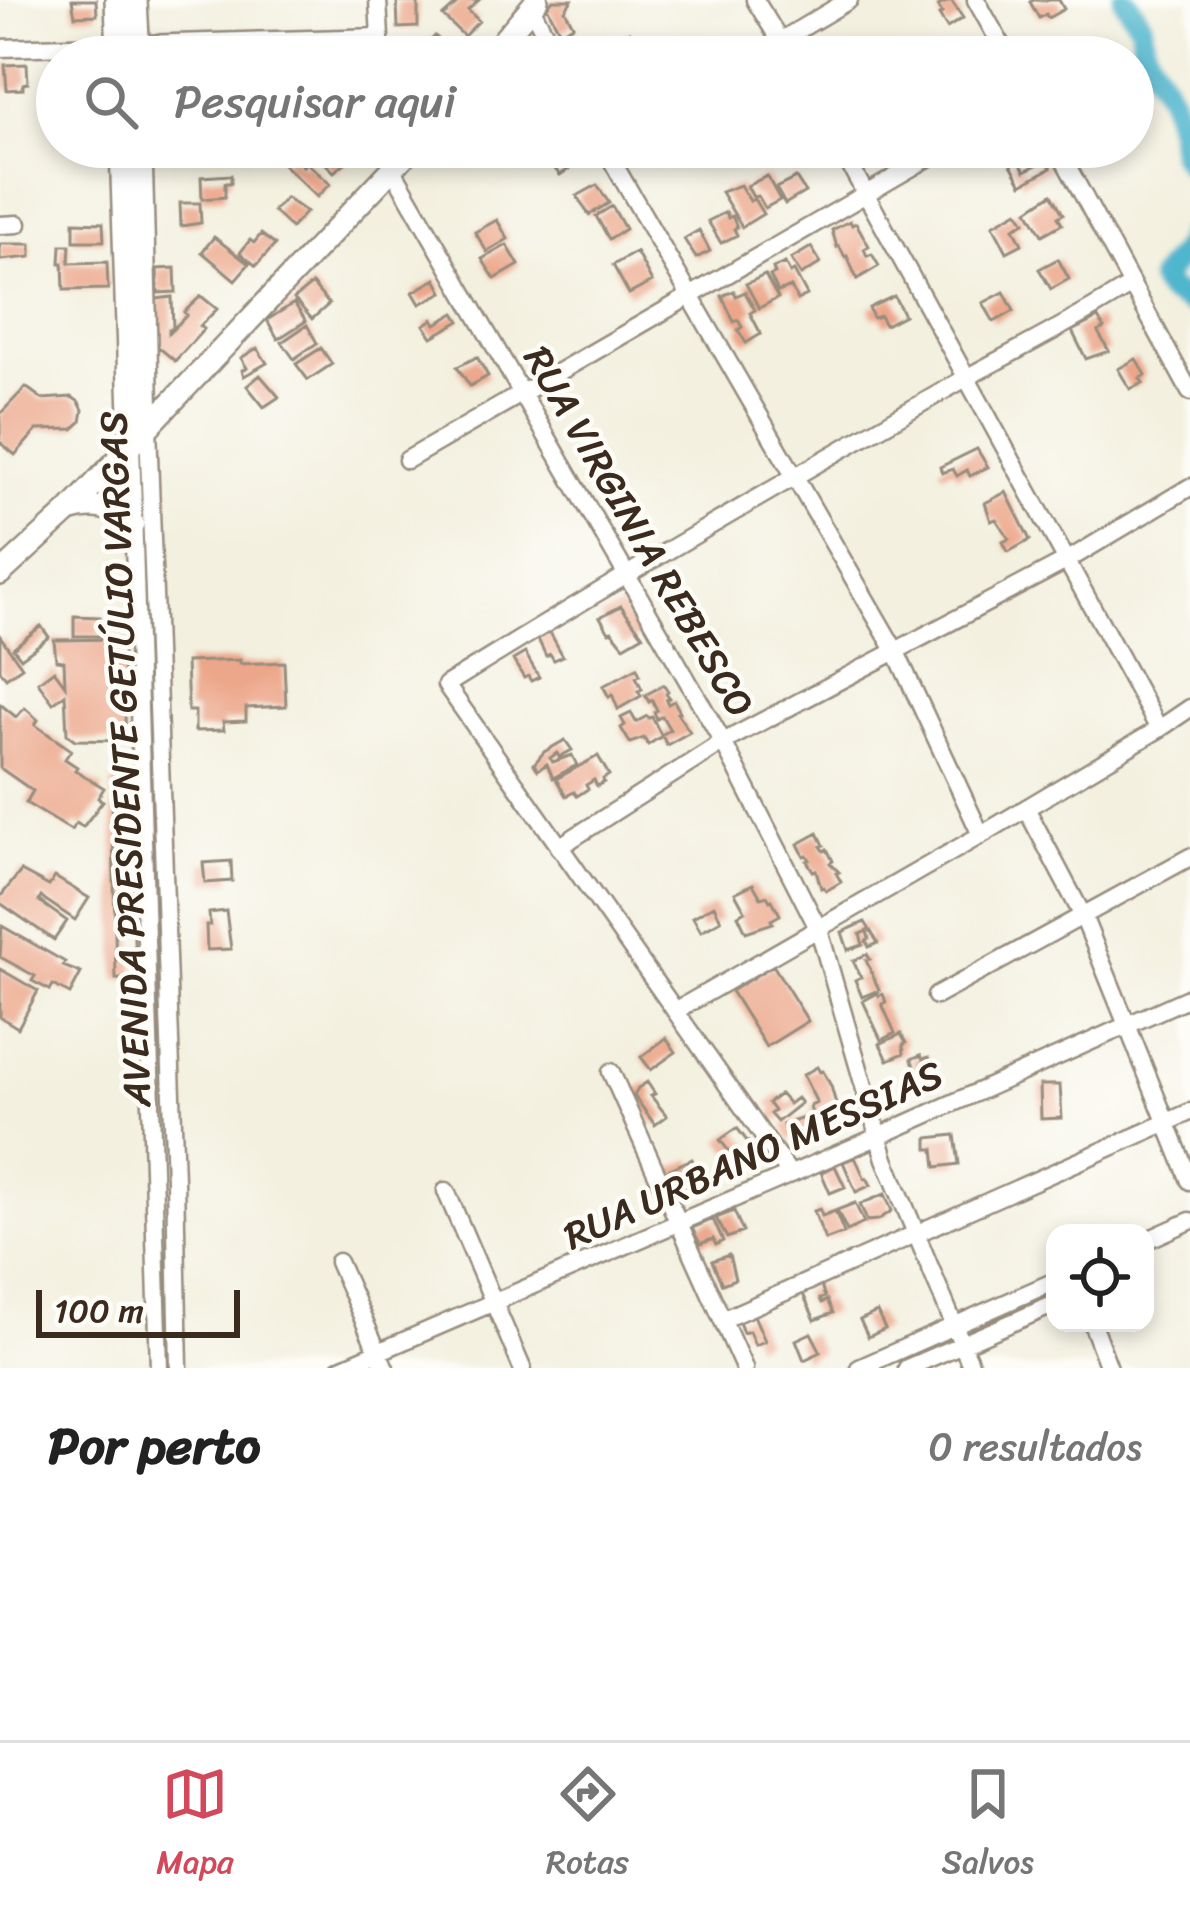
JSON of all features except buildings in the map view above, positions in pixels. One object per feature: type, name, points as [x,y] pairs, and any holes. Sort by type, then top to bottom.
[{"type":"main road","points":[[116,0],[124,36]]},
{"type":"main road","points":[[130,36],[136,0]]},
{"type":"main road","points":[[506,36],[534,3]]},
{"type":"main road","name":"AVENIDA PRESIDENTE GETÚLIO VARGAS","points":[[122,168],[131,444]]},
{"type":"main road","name":"AVENIDA PRESIDENTE GETÚLIO VARGAS","points":[[142,168],[148,426]]},
{"type":"main road","points":[[0,574],[69,511],[393,170]]},
{"type":"main road","points":[[69,511],[97,505],[133,524]]},
{"type":"street","points":[[378,0],[380,36]]},
{"type":"street","points":[[755,0],[778,36]]},
{"type":"street","points":[[787,36],[849,0]]},
{"type":"street","points":[[976,0],[996,36]]},
{"type":"street","points":[[534,3],[548,36]]},
{"type":"street","points":[[0,48],[36,49]]},
{"type":"street","points":[[617,168],[896,652],[982,835]]},
{"type":"street","points":[[852,168],[1159,729]]},
{"type":"street","points":[[407,460],[910,168]]},
{"type":"street","points":[[1068,168],[1190,392]]},
{"type":"street","name":"RUA VIRGINIA REBESCO","points":[[393,170],[723,742],[819,930],[877,1137],[972,1368]]},
{"type":"street","points":[[790,1174],[446,686],[624,574],[1131,285]]},
{"type":"street","name":"AVENIDA PRESIDENTE GETÚLIO VARGAS","points":[[148,426],[159,1368]]},
{"type":"street","name":"AVENIDA PRESIDENTE GETÚLIO VARGAS","points":[[131,444],[176,1180],[179,1368]]},
{"type":"street","points":[[559,847],[723,742],[1068,560],[1190,487]]},
{"type":"street","points":[[675,1011],[982,835],[1190,708]]},
{"type":"street","points":[[1026,808],[1083,916],[1190,1181]]},
{"type":"street","points":[[936,996],[1190,857]]},
{"type":"street","name":"RUA URBANO MESSIAS","points":[[340,1368],[382,1360],[495,1303],[1190,998]]},
{"type":"street","points":[[610,1072],[744,1368]]},
{"type":"street","points":[[724,1319],[1190,1112]]},
{"type":"street","points":[[446,1191],[523,1368]]},
{"type":"street","points":[[1154,1237],[1190,1221]]},
{"type":"street","points":[[338,1262],[382,1360]]},
{"type":"street","points":[[859,1368],[1046,1285]]},
{"type":"street","points":[[908,1368],[1046,1308]]},
{"type":"street","points":[[1095,1332],[1108,1368]]},
{"type":"waterway","points":[[1125,0],[1141,24],[1142,36]]},
{"type":"waterway","points":[[1154,67],[1171,98],[1182,154],[1190,165]]},
{"type":"waterway","points":[[1190,236],[1161,280],[1168,291],[1190,302]]}]
